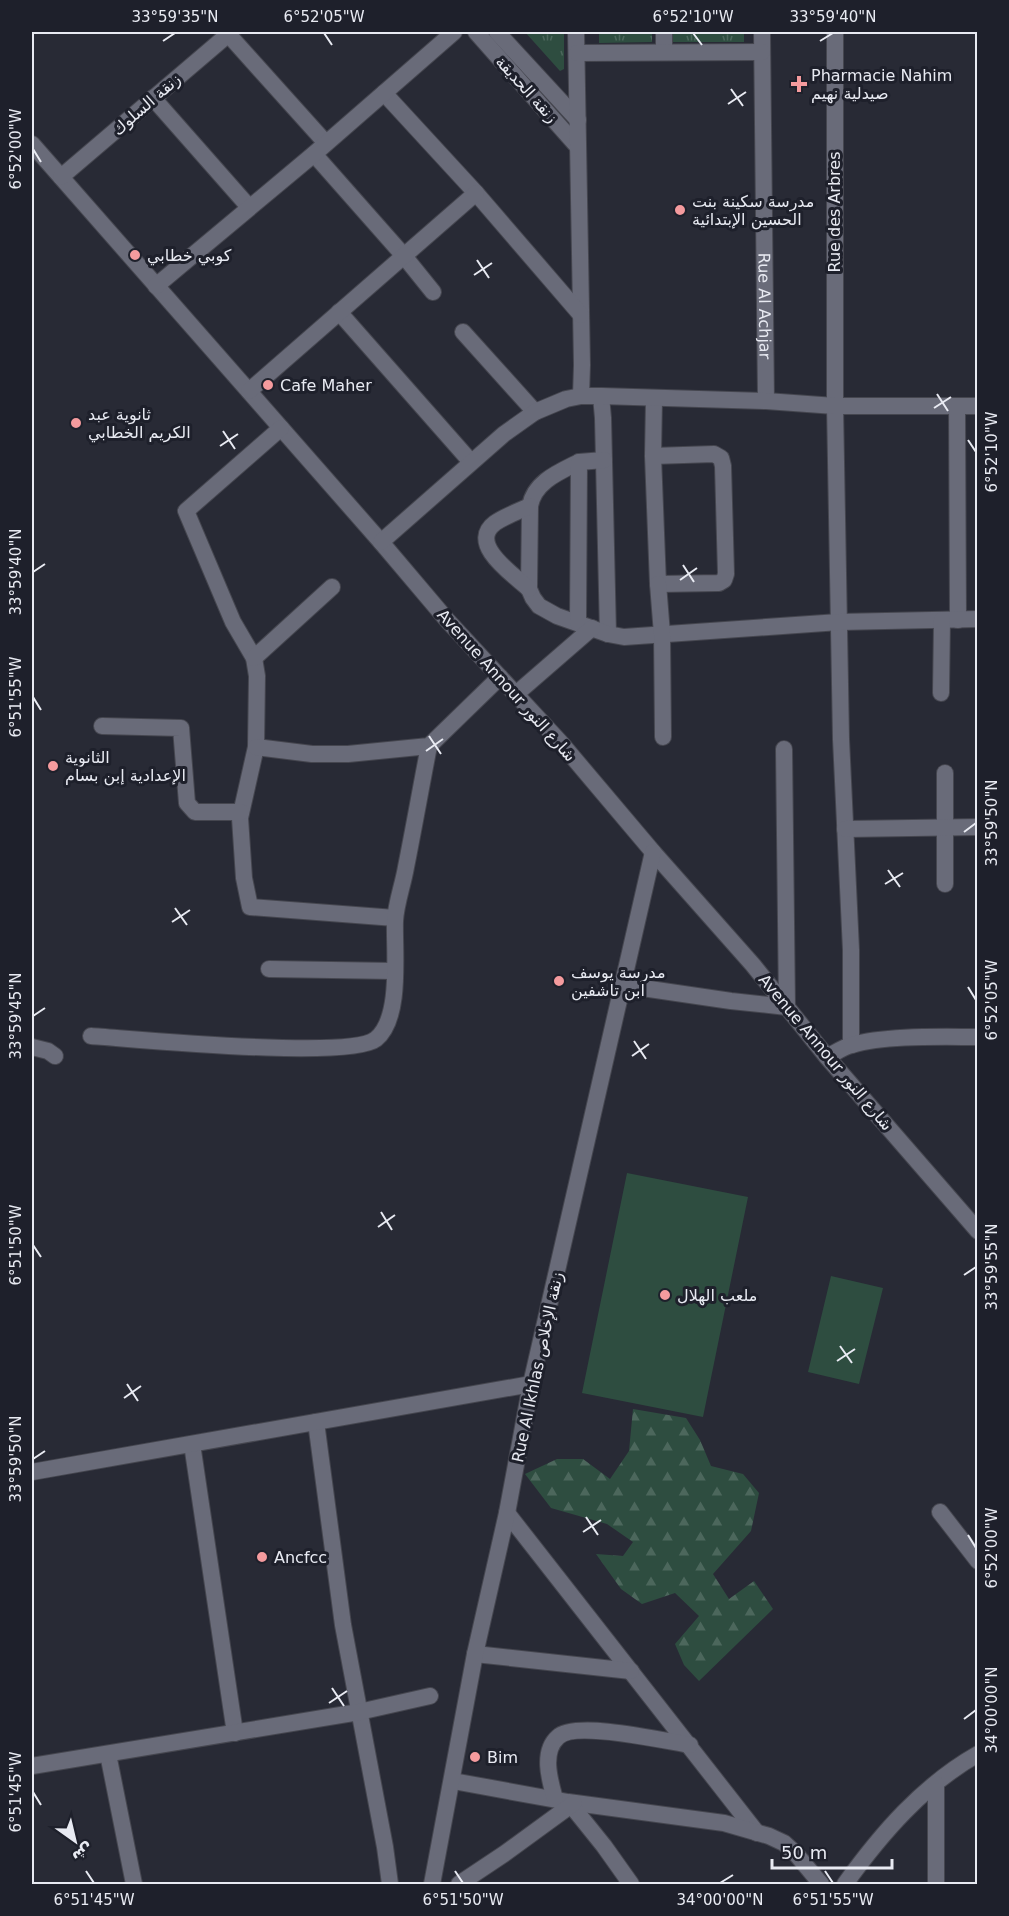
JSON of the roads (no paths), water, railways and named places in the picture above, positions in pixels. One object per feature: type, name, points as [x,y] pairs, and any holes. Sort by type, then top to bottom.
[{"type":"street","points":[[156,286],[454,32]]},
{"type":"street","name":"زنقة الحديقة","points":[[476,32],[578,147]]},
{"type":"street","name":"زنقة الحديقة","points":[[497,32],[578,120]]},
{"type":"street","points":[[576,32],[582,315],[581,396]]},
{"type":"street","points":[[664,32],[664,52]]},
{"type":"street","name":"Rue Al Achjar","points":[[762,32],[766,401]]},
{"type":"street","name":"Rue des Arbres","points":[[835,32],[835,400],[845,829],[851,950],[851,1045]]},
{"type":"street","points":[[229,33],[433,292]]},
{"type":"street","name":"زنقة السلوك","points":[[61,177],[229,33]]},
{"type":"street","points":[[577,53],[762,52]]},
{"type":"street","points":[[384,93],[476,193],[582,315]]},
{"type":"street","points":[[153,98],[249,207]]},
{"type":"street","name":"Avenue Annour شارع النور","points":[[32,144],[447,620],[561,743],[978,1231]]},
{"type":"street","points":[[249,392],[476,193]]},
{"type":"street","points":[[339,312],[471,462]]},
{"type":"street","points":[[463,332],[535,412]]},
{"type":"street","points":[[381,542],[504,434],[535,412],[566,399],[601,396],[766,401],[835,400],[978,406]]},
{"type":"street","points":[[516,694],[592,628],[604,460],[601,396]]},
{"type":"street","points":[[654,399],[653,456],[662,634],[663,737]]},
{"type":"street","points":[[941,693],[950,620],[957,406]]},
{"type":"street","points":[[281,428],[186,511],[233,622],[254,658],[257,676],[256,747],[241,812],[244,878],[250,907],[395,918]]},
{"type":"street","points":[[653,456],[718,455],[723,466],[726,577],[714,584],[658,584]]},
{"type":"street","points":[[529,589],[532,497],[538,487],[563,470],[579,462],[604,460]]},
{"type":"street","points":[[579,462],[592,628]]},
{"type":"street","points":[[530,506],[495,523],[489,530],[487,546],[491,554],[529,589],[539,606],[557,616],[624,637],[839,622],[978,619]]},
{"type":"street","points":[[254,658],[332,587]]},
{"type":"street","points":[[92,1036],[261,1047],[340,1049],[370,1044],[387,1027],[393,999],[395,918],[429,746],[500,676]]},
{"type":"street","points":[[102,726],[181,728],[188,803],[191,809],[195,812],[241,812]]},
{"type":"street","points":[[256,747],[312,754],[348,754],[429,746]]},
{"type":"street","points":[[622,985],[731,1001],[787,1006],[784,749]]},
{"type":"street","points":[[945,773],[945,884]]},
{"type":"street","points":[[845,829],[978,827]]},
{"type":"street","name":"Rue Al Ikhlas زنقة الإخلاص","points":[[432,1884],[475,1654],[507,1513],[531,1384],[653,852]]},
{"type":"street","points":[[269,969],[394,971]]},
{"type":"street","points":[[827,1057],[851,1045],[897,1039],[978,1037]]},
{"type":"street","points":[[32,1047],[48,1051],[55,1056]]},
{"type":"street","points":[[32,1472],[531,1384]]},
{"type":"street","points":[[316,1422],[338,1592],[390,1884]]},
{"type":"street","points":[[192,1444],[234,1733]]},
{"type":"street","points":[[940,1512],[978,1561]]},
{"type":"street","points":[[507,1513],[757,1833]]},
{"type":"street","points":[[475,1654],[631,1671]]},
{"type":"street","points":[[32,1766],[358,1712],[430,1696]]},
{"type":"street","points":[[631,1884],[604,1846],[567,1802],[549,1771],[549,1752],[558,1737],[573,1730],[607,1732],[690,1745]]},
{"type":"street","points":[[108,1754],[134,1884]]},
{"type":"street","points":[[845,1884],[899,1817],[960,1764],[978,1754]]},
{"type":"street","points":[[453,1781],[567,1802],[724,1823],[769,1836],[784,1844],[796,1854],[821,1884]]},
{"type":"street","points":[[936,1784],[936,1884]]},
{"type":"street","points":[[459,1884],[567,1802]]},
{"type":"place","name":"Pharmacie Nahim صيدلية نهيم","points":[[799,84]]},
{"type":"place","name":"مدرسة سكينة بنت الحسين الإبتدائية","points":[[680,210]]},
{"type":"place","name":"كوبي خطابي","points":[[135,255]]},
{"type":"place","name":"Cafe Maher","points":[[268,385]]},
{"type":"place","name":"ثانوية عبد الكريم الخطابي","points":[[76,423]]},
{"type":"place","name":"الثانوية الإعدادية إبن بسام","points":[[53,766]]},
{"type":"place","name":"مدرسة يوسف ابن تاشفين","points":[[559,981]]},
{"type":"place","name":"ملعب الهلال","points":[[665,1295]]},
{"type":"place","name":"Ancfcc","points":[[262,1557]]},
{"type":"place","name":"Bim","points":[[475,1757]]}]
